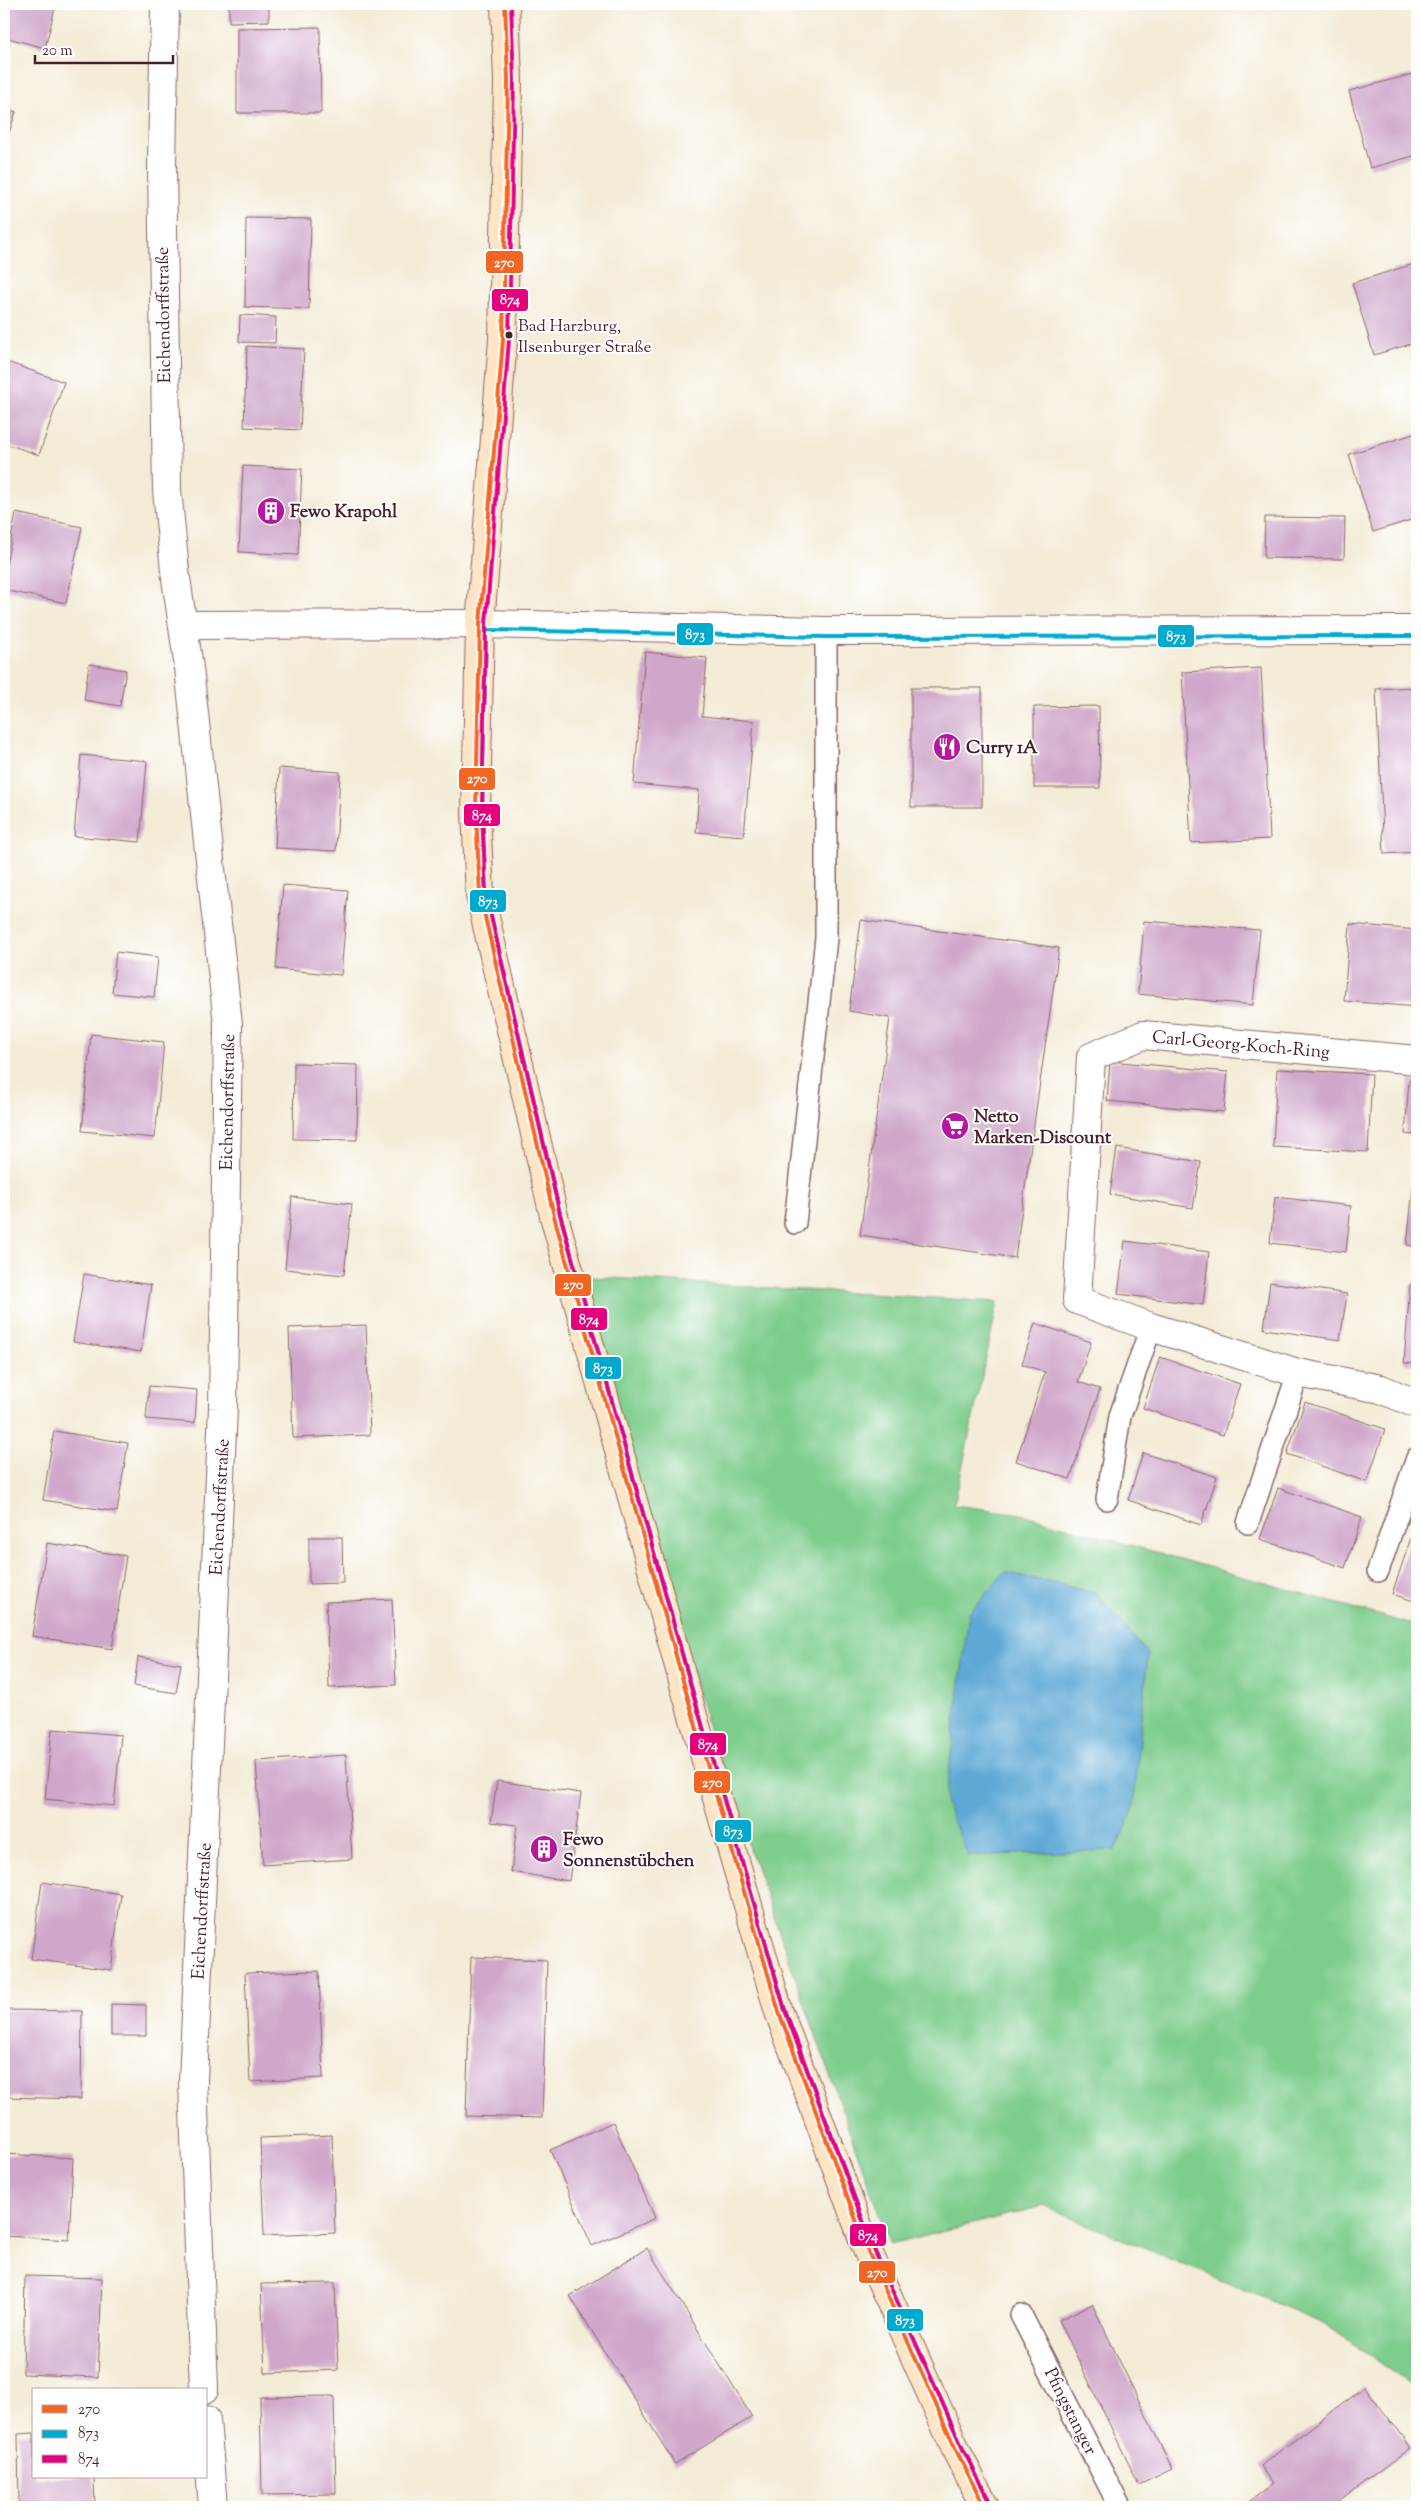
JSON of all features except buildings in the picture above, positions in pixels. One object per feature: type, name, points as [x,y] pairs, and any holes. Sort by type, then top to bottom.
[{"type":"main road","points":[[506,4],[508,80],[503,340],[480,624],[476,813],[480,895],[554,1216],[685,1688],[779,2012],[866,2247],[957,2452],[986,2507]]},
{"type":"street","name":"Eichendorffstraße","points":[[165,4],[162,165],[164,416],[167,490],[228,1024],[223,1408],[193,2081],[204,2388]]},
{"type":"street","points":[[183,625],[480,624],[826,631],[1417,630]]},
{"type":"street","name":"Carl-Georg-Koch-Ring","points":[[1417,1060],[1143,1035],[1091,1057],[1077,1300],[1151,1327],[1298,1373],[1381,1389],[1417,1404]]},
{"type":"street","points":[[208,2449],[212,2507]]},
{"type":"lane","points":[[795,1223],[826,938],[826,631]]},
{"type":"lane","points":[[1107,1498],[1120,1416],[1151,1327]]},
{"type":"lane","points":[[1248,1523],[1298,1373]]},
{"type":"lane","points":[[1378,1571],[1417,1458]]},
{"type":"lane","name":"Pfingstanger","points":[[1021,2315],[1120,2507]]},
{"type":"green space","points":[[578,1276],[998,1302],[954,1505],[1021,1514],[1417,1626],[1417,2389],[1326,2324],[1043,2206],[890,2245],[713,1745]]},
{"type":"water","points":[[1005,1572],[1096,1593],[1148,1654],[1133,1812],[1115,1850],[968,1856],[945,1802],[969,1613]]},
{"type":"transit line","name":"270","points":[[505,4],[508,80],[503,340],[480,624],[476,813],[480,895],[554,1216],[685,1688],[779,2012],[866,2247],[957,2452],[985,2507]]},
{"type":"transit line","name":"874","points":[[511,4],[514,80],[509,340],[486,624],[482,813],[486,894],[560,1214],[691,1686],[785,2010],[872,2245],[963,2449],[991,2504]]},
{"type":"transit line","name":"873","points":[[991,2504],[963,2449],[872,2245],[785,2010],[691,1686],[560,1214],[486,894],[482,813],[486,630],[826,637],[1417,636]]},
{"type":"place","name":"Bad Harzburg, Ilsenburger Straße","points":[[509,335]]},
{"type":"place","name":"Fewo Krapohl","points":[[271,511]]},
{"type":"place","name":"Curry 1A","points":[[947,747]]},
{"type":"place","name":"Netto Marken-Discount","points":[[955,1126]]},
{"type":"place","name":"Fewo Sonnenstübchen","points":[[544,1849]]}]
